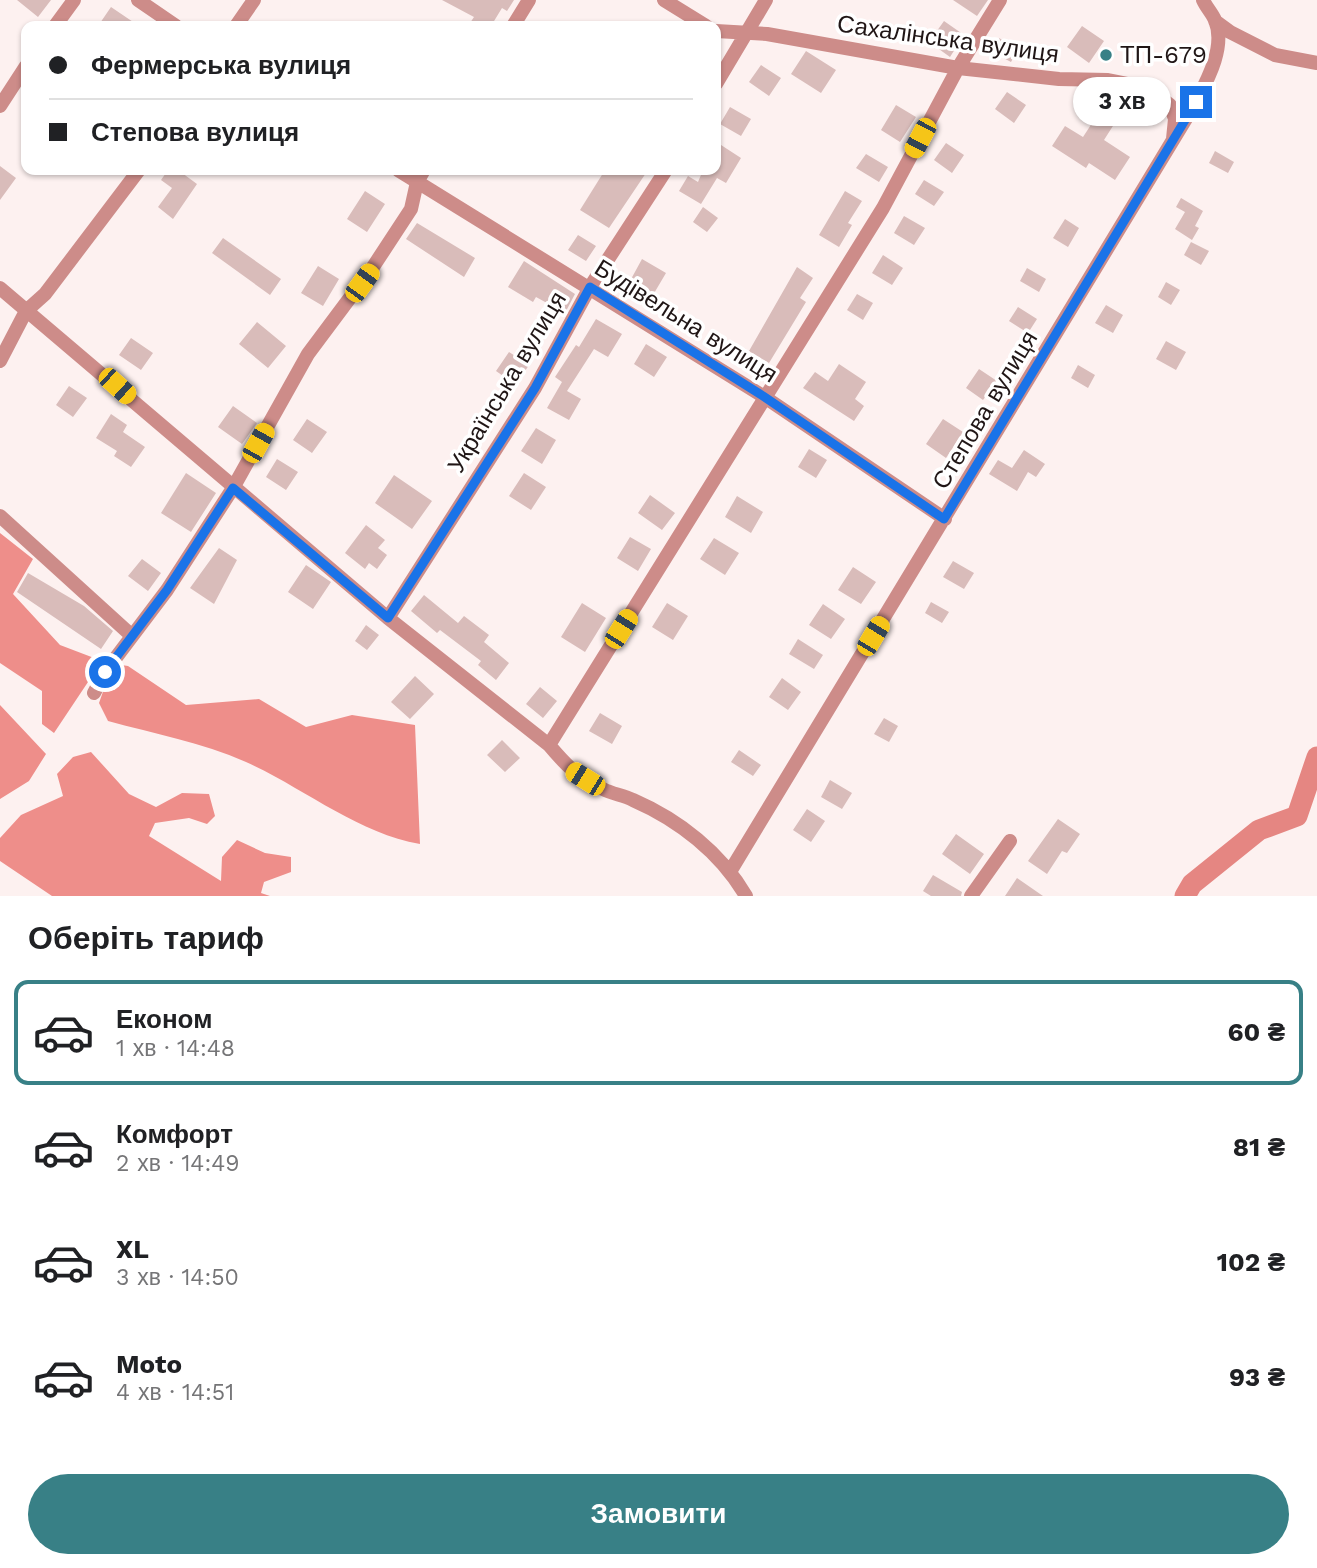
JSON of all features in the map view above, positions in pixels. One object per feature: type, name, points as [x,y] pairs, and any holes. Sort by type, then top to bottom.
[{"type":"street","points":[[59,21],[74,0]]},
{"type":"street","points":[[138,0],[169,21]]},
{"type":"street","points":[[239,21],[254,0]]},
{"type":"street","points":[[516,21],[529,0]]},
{"type":"street","points":[[664,0],[698,21]]},
{"type":"street","points":[[721,75],[766,0]]},
{"type":"street","points":[[550,745],[763,396],[883,208],[958,68],[1000,0]]},
{"type":"street","points":[[1203,0],[1215,21],[1275,55],[1317,63]]},
{"type":"street","name":"Степова вулиця","points":[[731,870],[1173,144],[1212,68],[1217,37],[1215,21]]},
{"type":"street","name":"Сахалінська вулиця","points":[[721,32],[743,35],[767,34],[958,68],[1059,79],[1108,80],[1138,86],[1157,95],[1170,106],[1175,119],[1173,144]]},
{"type":"street","points":[[0,106],[21,74]]},
{"type":"street","points":[[0,361],[26,311],[62,272],[135,175]]},
{"type":"street","name":"Українська вулиця","points":[[388,618],[535,388],[590,287],[663,175]]},
{"type":"street","points":[[94,693],[131,635],[167,590],[233,488],[308,354],[411,209],[421,176]]},
{"type":"street","name":"Будівельна вулиця","points":[[421,176],[763,396],[944,519]]},
{"type":"street","points":[[0,288],[79,352],[233,488],[388,618],[550,745],[569,769],[601,789],[633,800],[678,825],[731,870],[746,896]]},
{"type":"street","points":[[0,516],[131,635]]},
{"type":"street","points":[[971,896],[1010,841]]},
{"type":"shaded area","points":[[0,533],[33,559],[13,594],[60,645],[102,661],[54,733],[42,724],[42,691],[0,663]]},
{"type":"shaded area","points":[[115,664],[128,666],[186,705],[259,699],[306,727],[352,715],[415,725],[420,844],[374,830],[229,755],[108,721],[99,703],[105,686],[115,690]]},
{"type":"shaded area","points":[[0,705],[46,754],[29,781],[0,799]]},
{"type":"shaded area","points":[[91,752],[129,794],[156,807],[182,793],[209,794],[215,816],[207,824],[189,818],[155,823],[149,836],[221,881],[222,857],[237,840],[265,853],[291,857],[291,872],[264,882],[261,893],[270,896],[52,896],[0,861],[0,838],[21,815],[63,796],[57,774],[73,757]]},
{"type":"building","points":[[17,0],[51,0],[38,17]]},
{"type":"building","points":[[442,0],[514,0],[507,11],[502,8],[494,21],[471,21],[474,17]]},
{"type":"building","points":[[953,0],[988,0],[977,16]]},
{"type":"building","points":[[111,7],[132,21],[101,21]]},
{"type":"building","points":[[944,21],[964,35],[950,57],[929,42]]},
{"type":"building","points":[[1082,26],[1104,41],[1089,63],[1067,47]]},
{"type":"building","points":[[999,38],[1018,49],[1011,62],[992,52]]},
{"type":"building","points":[[806,51],[836,70],[821,93],[791,74]]},
{"type":"building","points":[[761,65],[781,78],[769,96],[749,82]]},
{"type":"building","points":[[1113,91],[1132,96],[1104,140],[1130,157],[1115,180],[1089,163],[1086,168],[1052,146],[1065,126],[1083,137]]},
{"type":"building","points":[[1007,92],[1026,105],[1014,123],[995,109]]},
{"type":"building","points":[[896,105],[916,117],[900,142],[881,130]]},
{"type":"building","points":[[730,107],[751,119],[741,136],[721,122]]},
{"type":"building","points":[[946,143],[964,155],[952,173],[934,160]]},
{"type":"building","points":[[721,145],[741,158],[726,183],[717,178],[701,204],[679,191],[688,176],[698,182],[701,175],[721,175]]},
{"type":"building","points":[[1215,151],[1234,162],[1228,173],[1209,163]]},
{"type":"building","points":[[866,154],[888,167],[879,182],[856,168]]},
{"type":"building","points":[[0,166],[16,178],[0,200]]},
{"type":"building","points":[[164,175],[185,175],[197,184],[173,219],[158,207],[172,188],[161,180]]},
{"type":"building","points":[[602,175],[645,175],[609,228],[580,210]]},
{"type":"building","points":[[924,180],[944,192],[934,206],[915,194]]},
{"type":"building","points":[[365,191],[385,204],[367,232],[347,219]]},
{"type":"building","points":[[845,191],[862,201],[848,223],[852,225],[839,247],[819,235]]},
{"type":"building","points":[[1181,198],[1203,211],[1195,226],[1199,228],[1192,240],[1175,229],[1185,212],[1176,207]]},
{"type":"building","points":[[703,207],[718,218],[707,232],[693,222]]},
{"type":"building","points":[[904,216],[925,228],[914,245],[894,233]]},
{"type":"building","points":[[1065,219],[1079,228],[1068,247],[1053,238]]},
{"type":"building","points":[[417,223],[475,258],[464,277],[406,239]]},
{"type":"building","points":[[578,235],[596,246],[586,261],[568,250]]},
{"type":"building","points":[[223,238],[281,279],[270,295],[212,253]]},
{"type":"building","points":[[1191,242],[1209,251],[1201,265],[1184,255]]},
{"type":"building","points":[[883,255],[903,268],[892,285],[872,273]]},
{"type":"building","points":[[642,259],[666,273],[653,295],[630,281]]},
{"type":"building","points":[[524,261],[575,294],[565,313],[536,297],[533,302],[508,287]]},
{"type":"building","points":[[318,266],[339,279],[323,306],[301,293]]},
{"type":"building","points":[[797,267],[813,278],[800,298],[806,302],[769,363],[749,351]]},
{"type":"building","points":[[1027,268],[1046,279],[1039,292],[1020,281]]},
{"type":"building","points":[[1166,282],[1180,290],[1171,305],[1158,297]]},
{"type":"building","points":[[857,294],[873,303],[863,320],[847,310]]},
{"type":"building","points":[[1106,305],[1123,315],[1113,333],[1095,323]]},
{"type":"building","points":[[1018,307],[1037,319],[1028,333],[1009,321]]},
{"type":"building","points":[[596,319],[622,334],[608,357],[594,349],[567,391],[581,399],[569,420],[547,408],[562,382],[555,377],[576,345],[579,347]]},
{"type":"building","points":[[257,322],[286,346],[268,368],[239,344]]},
{"type":"building","points":[[131,338],[153,353],[141,370],[119,355]]},
{"type":"building","points":[[1166,341],[1186,352],[1176,370],[1156,359]]},
{"type":"building","points":[[646,344],[667,357],[654,377],[634,364]]},
{"type":"building","points":[[509,352],[529,365],[516,385],[496,371]]},
{"type":"building","points":[[839,364],[866,382],[855,399],[864,406],[854,421],[803,388],[815,372],[828,381]]},
{"type":"building","points":[[1078,365],[1095,375],[1088,388],[1071,378]]},
{"type":"building","points":[[979,369],[997,381],[983,400],[966,388]]},
{"type":"building","points":[[69,386],[87,398],[73,417],[56,405]]},
{"type":"building","points":[[233,406],[257,423],[242,444],[218,427]]},
{"type":"building","points":[[111,414],[127,425],[123,432],[145,447],[131,467],[114,456],[117,451],[96,438]]},
{"type":"building","points":[[307,419],[327,432],[312,453],[293,440]]},
{"type":"building","points":[[943,419],[963,432],[946,458],[926,444]]},
{"type":"building","points":[[536,428],[556,440],[542,464],[521,451]]},
{"type":"building","points":[[809,449],[827,460],[816,478],[798,467]]},
{"type":"building","points":[[1024,450],[1045,464],[1036,477],[1028,472],[1017,491],[989,474],[998,460],[1012,468]]},
{"type":"building","points":[[277,459],[298,472],[286,490],[266,477]]},
{"type":"building","points":[[186,473],[216,493],[191,532],[161,513]]},
{"type":"building","points":[[524,473],[546,487],[531,510],[509,496]]},
{"type":"building","points":[[394,475],[432,501],[412,529],[375,503]]},
{"type":"building","points":[[650,495],[675,513],[662,530],[638,513]]},
{"type":"building","points":[[737,496],[763,512],[751,533],[725,517]]},
{"type":"building","points":[[366,525],[385,540],[378,548],[387,555],[377,569],[369,563],[365,569],[345,553]]},
{"type":"building","points":[[630,537],[651,549],[638,571],[617,558]]},
{"type":"building","points":[[714,538],[739,553],[725,575],[700,559]]},
{"type":"building","points":[[219,548],[237,560],[214,604],[190,588]]},
{"type":"building","points":[[142,559],[161,573],[148,591],[128,576]]},
{"type":"building","points":[[953,561],[974,573],[964,589],[943,577]]},
{"type":"building","points":[[306,565],[331,582],[313,609],[288,592]]},
{"type":"building","points":[[853,567],[876,582],[861,604],[838,590]]},
{"type":"building","points":[[28,573],[84,606],[113,631],[101,649],[17,592]]},
{"type":"building","points":[[424,595],[458,623],[464,616],[489,635],[484,642],[509,663],[496,680],[478,665],[481,661],[440,630],[437,633],[411,611]]},
{"type":"building","points":[[931,602],[949,612],[942,623],[925,613]]},
{"type":"building","points":[[582,603],[606,618],[585,652],[561,637]]},
{"type":"building","points":[[667,603],[688,616],[673,640],[652,627]]},
{"type":"building","points":[[823,604],[845,619],[831,639],[809,625]]},
{"type":"building","points":[[366,625],[379,635],[367,650],[355,641]]},
{"type":"building","points":[[798,639],[823,655],[814,669],[789,654]]},
{"type":"building","points":[[415,676],[434,694],[410,719],[391,702]]},
{"type":"building","points":[[782,678],[801,692],[788,710],[769,697]]},
{"type":"building","points":[[540,687],[557,701],[543,718],[526,704]]},
{"type":"building","points":[[600,713],[622,726],[612,744],[589,731]]},
{"type":"building","points":[[884,718],[898,726],[889,742],[874,734]]},
{"type":"building","points":[[502,740],[520,758],[505,772],[487,755]]},
{"type":"building","points":[[739,750],[761,765],[753,776],[731,762]]},
{"type":"building","points":[[830,780],[852,793],[842,809],[821,797]]},
{"type":"building","points":[[807,809],[825,821],[811,842],[793,830]]},
{"type":"building","points":[[1058,819],[1080,834],[1067,853],[1062,851],[1047,874],[1028,861]]},
{"type":"building","points":[[956,834],[984,854],[970,874],[942,854]]},
{"type":"building","points":[[933,875],[962,892],[961,896],[931,896],[923,891]]},
{"type":"building","points":[[1017,878],[1043,896],[1005,896]]},
{"type":"waterway","points":[[1185,896],[1192,884],[1259,830],[1297,816],[1317,757]]},
{"type":"place","name":"ТП-679","points":[[1106,55]]},
{"type":"route","points":[[105,672],[167,590],[233,488],[388,618],[535,388],[590,287],[763,396],[944,519],[1030,381],[1196,102]]}]
